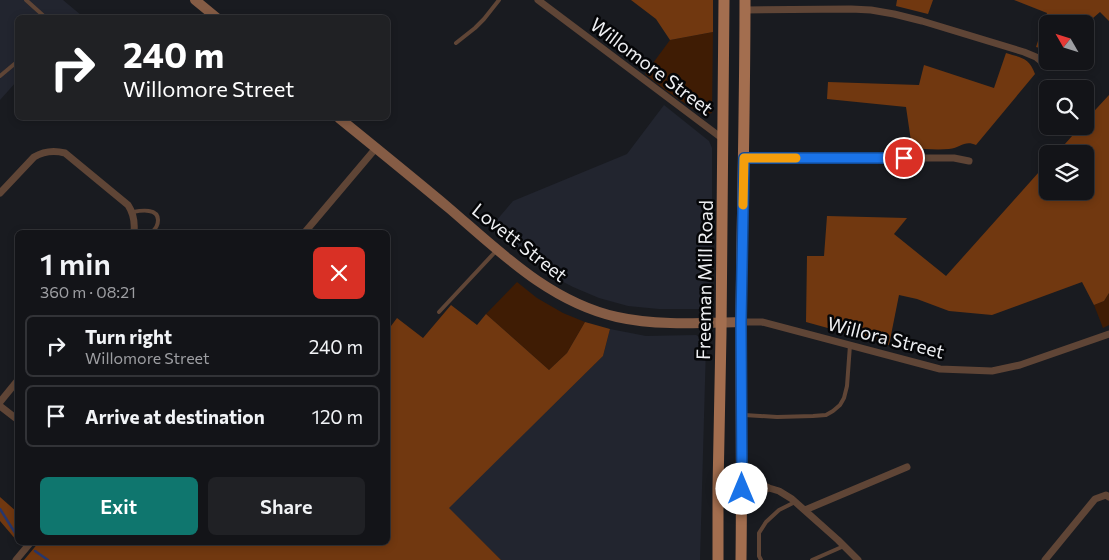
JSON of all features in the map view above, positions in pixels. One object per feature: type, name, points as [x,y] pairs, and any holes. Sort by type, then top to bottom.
[{"type":"main road","name":"Freeman Mill Road","points":[[718,560],[724,0]]},
{"type":"main road","name":"Freeman Mill Road","points":[[741,560],[743,476],[741,322],[745,5]]},
{"type":"street","points":[[196,0],[214,15]]},
{"type":"street","name":"Willomore Street","points":[[538,0],[723,139]]},
{"type":"street","points":[[745,5],[870,10],[894,14],[922,20],[1024,52],[1039,60]]},
{"type":"street","name":"Lovett Street","points":[[341,120],[498,250],[550,290],[563,297],[598,312],[622,318],[655,322],[741,322]]},
{"type":"street","points":[[307,230],[376,148]]},
{"type":"street","points":[[0,194],[34,157],[40,153],[49,151],[65,153],[128,205],[133,212],[134,230]]},
{"type":"street","points":[[744,158],[954,158],[969,161]]},
{"type":"street","name":"Willora Street","points":[[741,322],[762,322],[940,369],[992,371],[1020,365],[1109,334]]},
{"type":"street","points":[[0,402],[15,384]]},
{"type":"street","points":[[0,406],[15,418]]},
{"type":"street","points":[[805,510],[907,467]]},
{"type":"street","points":[[743,476],[779,491],[795,502],[858,560]]},
{"type":"street","points":[[742,502],[754,494],[769,488]]},
{"type":"street","points":[[1045,560],[1096,498],[1106,495],[1109,497]]},
{"type":"street","points":[[16,560],[28,545]]},
{"type":"lane","points":[[26,0],[43,15]]},
{"type":"lane","points":[[456,42],[484,19],[498,0]]},
{"type":"lane","points":[[0,76],[15,63]]},
{"type":"lane","points":[[133,212],[144,210],[152,211],[156,214],[159,220],[155,230]]},
{"type":"lane","points":[[439,312],[498,250]]},
{"type":"lane","points":[[741,415],[813,416],[826,415],[833,411],[844,398],[847,386],[850,345]]},
{"type":"lane","points":[[761,560],[759,556],[759,533],[766,522],[779,510],[795,502]]},
{"type":"lane","points":[[812,560],[844,546]]},
{"type":"shaded area","points":[[0,0],[63,0],[81,15],[15,15],[15,83],[0,100]]},
{"type":"shaded area","points":[[631,0],[713,0],[713,32],[670,40],[656,19]]},
{"type":"shaded area","points":[[897,0],[933,0],[928,14],[896,6]]},
{"type":"shaded area","points":[[1014,0],[1109,0],[1109,21],[1100,12],[1094,17],[1094,15],[1046,15],[1047,13]]},
{"type":"shaded area","points":[[713,32],[712,113],[706,115],[701,114],[668,92],[645,74],[670,40]]},
{"type":"shaded area","points":[[1006,53],[1027,61],[1035,74],[976,145],[968,143],[944,149],[912,148],[906,107],[827,99],[828,82],[919,85],[924,65],[994,88]]},
{"type":"shaded area","points":[[1109,95],[1109,293],[1104,301],[1094,305],[1082,282],[992,315],[949,311],[917,299],[899,295],[889,345],[806,322],[807,256],[824,256],[827,216],[907,218],[894,234],[946,276],[1039,172],[1039,200],[1094,200],[1094,145],[1064,145],[1073,135],[1094,135],[1094,111]]},
{"type":"shaded area","points":[[664,105],[709,141],[712,148],[712,297],[705,307],[699,309],[659,309],[628,306],[599,298],[550,275],[490,228],[513,201],[627,154]]},
{"type":"shaded area","points":[[517,282],[537,298],[563,313],[585,322],[567,353],[549,370],[486,314]]},
{"type":"shaded area","points":[[1109,293],[1109,325],[1103,328],[1094,305],[1104,301]]},
{"type":"shaded area","points":[[451,305],[477,325],[486,314],[549,370],[567,353],[585,322],[610,329],[603,356],[449,508],[501,560],[24,560],[36,545],[390,545],[390,327],[397,318],[423,338]]},
{"type":"shaded area","points":[[610,329],[646,336],[696,335],[703,339],[706,346],[700,560],[501,560],[448,508],[603,356]]},
{"type":"shaded area","points":[[0,497],[15,510],[15,539],[0,521]]},
{"type":"waterway","points":[[0,509],[15,533]]},
{"type":"waterway","points":[[35,551],[48,560]]},
{"type":"slow traffic","points":[[743,205],[744,158],[796,158]]},
{"type":"route","points":[[742,489],[741,322],[744,158],[904,158]]}]
